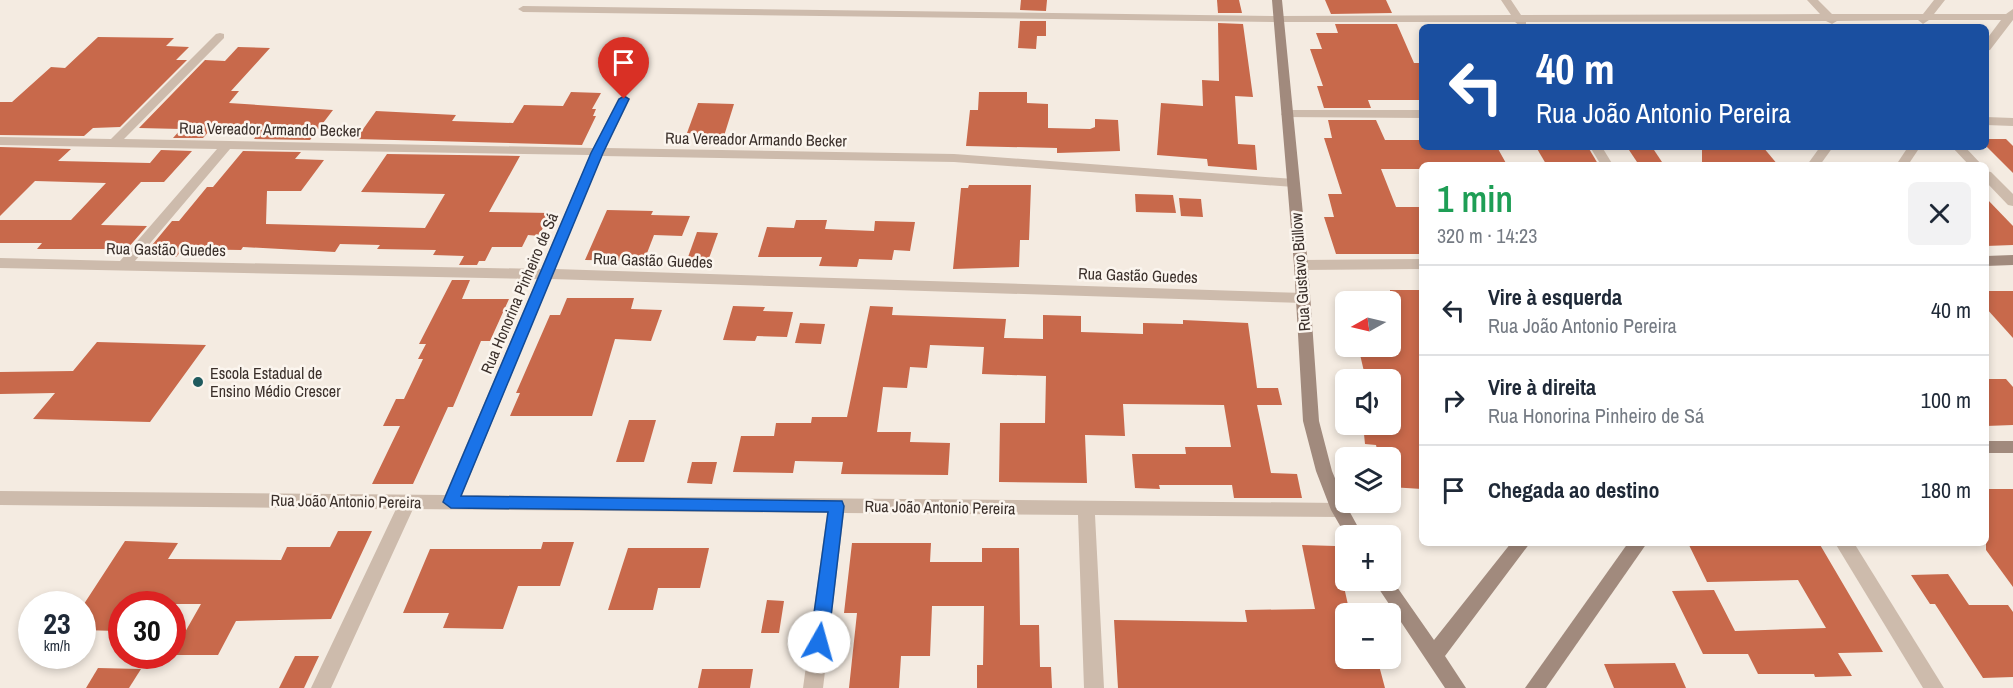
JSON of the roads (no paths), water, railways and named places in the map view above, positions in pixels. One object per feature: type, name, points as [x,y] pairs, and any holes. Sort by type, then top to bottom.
[{"type":"main road","name":"Rua Gustavo Büllow","points":[[1277,0],[1304,298],[1311,421],[1324,471],[1335,498]]},
{"type":"main road","points":[[1989,261],[2013,260]]},
{"type":"main road","points":[[1989,447],[2013,447]]},
{"type":"main road","points":[[1433,656],[1519,546]]},
{"type":"main road","points":[[1535,688],[1636,546]]},
{"type":"main road","points":[[1389,591],[1456,688]]},
{"type":"street","points":[[968,13],[970,0]]},
{"type":"street","points":[[1506,0],[1521,22]]},
{"type":"street","points":[[1812,0],[1836,24]]},
{"type":"street","points":[[1920,24],[1940,0]]},
{"type":"street","points":[[523,9],[1521,22],[2012,15]]},
{"type":"street","points":[[1989,44],[2012,15]]},
{"type":"street","points":[[114,143],[220,36]]},
{"type":"street","name":"Rua Honorina Pinheiro de Sá","points":[[451,502],[597,153],[624,99]]},
{"type":"street","points":[[1287,114],[1419,114]]},
{"type":"street","points":[[1989,122],[2013,122]]},
{"type":"street","name":"Rua Vereador Armando Becker","points":[[0,141],[954,158],[1294,183]]},
{"type":"street","points":[[123,266],[227,145]]},
{"type":"street","points":[[1815,162],[1825,150]]},
{"type":"street","points":[[1961,150],[1973,162]]},
{"type":"street","points":[[1989,178],[2013,202]]},
{"type":"street","name":"Rua Gastão Guedes","points":[[0,263],[546,274],[1304,298]]},
{"type":"street","points":[[1301,265],[1419,264]]},
{"type":"street","name":"Rua João Antonio Pereira","points":[[0,498],[1335,510]]},
{"type":"street","points":[[321,688],[408,502]]},
{"type":"street","points":[[813,688],[836,506]]},
{"type":"street","points":[[1086,508],[1094,688]]},
{"type":"street","points":[[1846,546],[1934,688]]},
{"type":"place","name":"Escola Estadual de Ensino Médio Crescer","points":[[198,382]]}]
